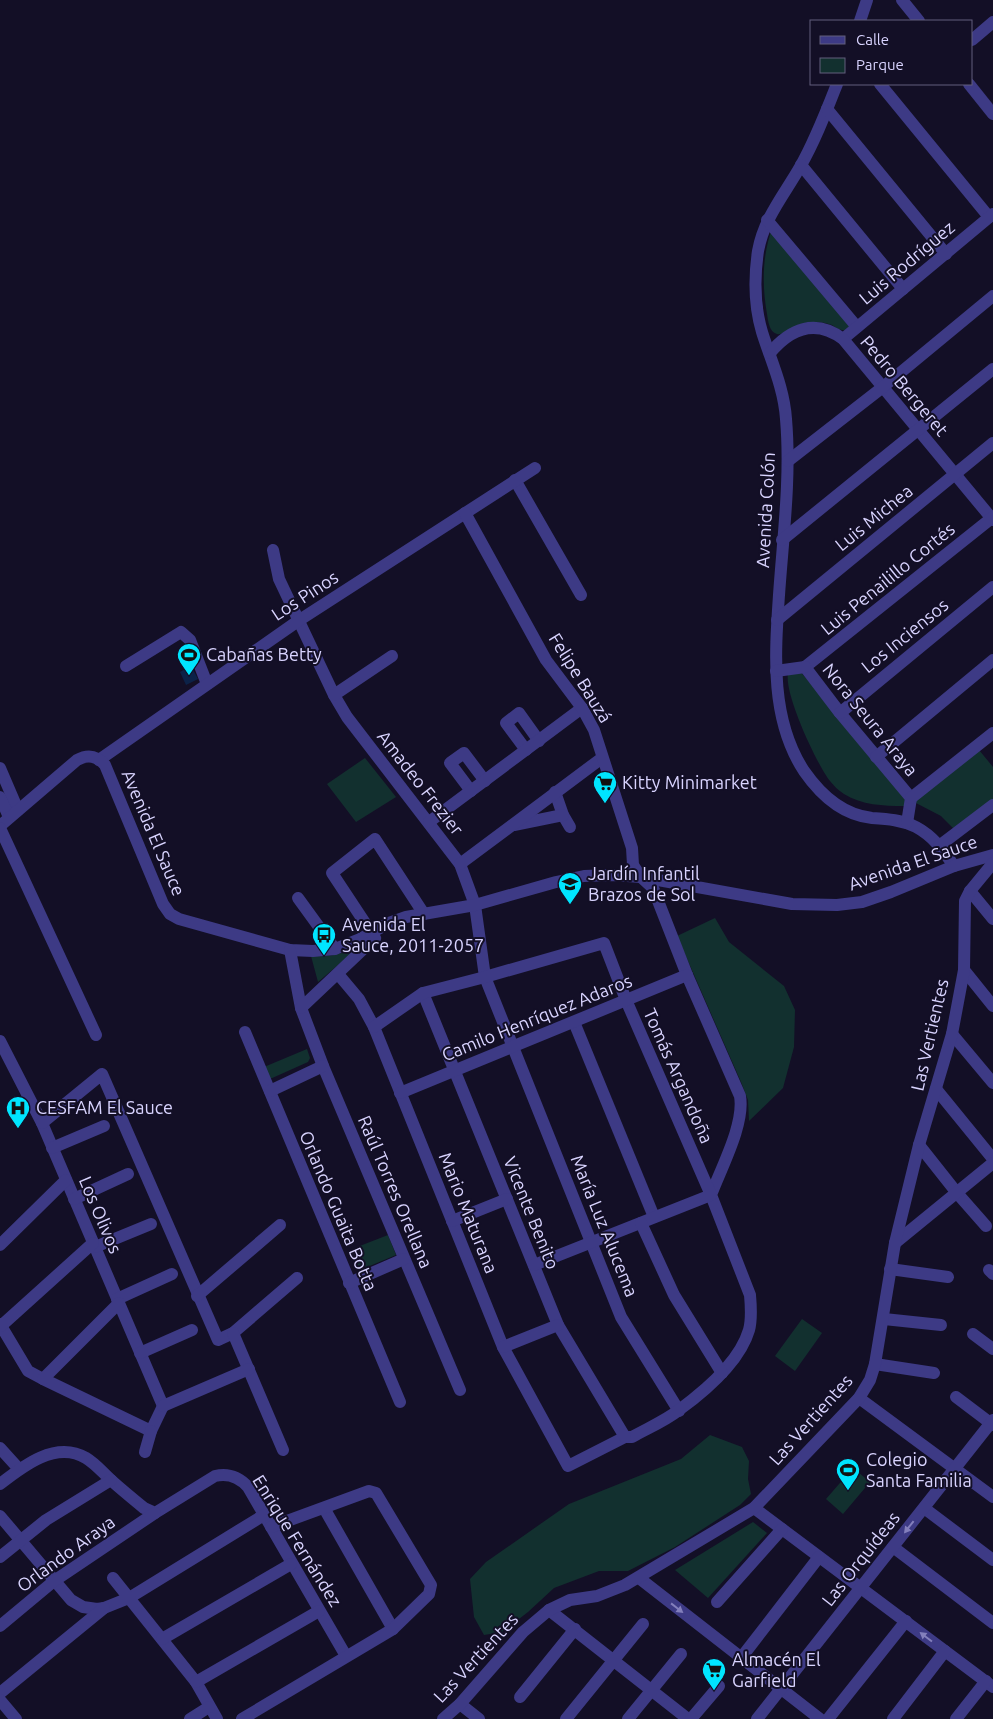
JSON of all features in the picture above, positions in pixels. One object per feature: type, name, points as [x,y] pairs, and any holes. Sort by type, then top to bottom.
[{"type":"street","points":[[860,20],[868,0]]},
{"type":"street","points":[[908,2],[918,20]]},
{"type":"street","points":[[973,39],[993,22]]},
{"type":"street","name":"Avenida Colón","points":[[837,85],[801,165],[767,220],[756,262],[755,290],[759,319],[784,402],[788,461],[777,620],[776,671],[778,702],[797,760],[813,782],[831,800],[852,814],[907,823],[924,832],[940,846],[954,866]]},
{"type":"street","points":[[881,85],[991,216]]},
{"type":"street","points":[[970,85],[991,108]]},
{"type":"street","points":[[827,109],[946,254]]},
{"type":"street","points":[[801,165],[903,289]]},
{"type":"street","name":"Luis Rodríguez","points":[[843,339],[991,216]]},
{"type":"street","points":[[767,220],[858,327]]},
{"type":"street","points":[[788,461],[883,387],[993,296]]},
{"type":"street","name":"Pedro Bergeret","points":[[770,353],[786,336],[805,328],[828,330],[843,339],[992,519]]},
{"type":"street","points":[[782,540],[993,369]]},
{"type":"street","name":"Luis Michea","points":[[777,620],[993,443]]},
{"type":"street","name":"Los Pinos","points":[[99,760],[298,621],[535,468]]},
{"type":"street","points":[[515,480],[581,595]]},
{"type":"street","name":"Felipe Bauzá","points":[[465,513],[546,660],[582,708],[594,730],[632,848],[633,865],[653,888],[687,975],[737,1090],[741,1103],[739,1123],[711,1195]]},
{"type":"street","name":"Luis Penailillo Cortés","points":[[806,667],[992,519]]},
{"type":"street","name":"Amadeo Frezier","points":[[273,550],[279,579],[334,695],[347,717],[460,864],[475,905],[485,978],[514,1046]]},
{"type":"street","name":"Los Inciensos","points":[[840,713],[993,587]]},
{"type":"street","points":[[126,666],[181,632],[190,640],[207,684]]},
{"type":"street","points":[[334,695],[392,656]]},
{"type":"street","points":[[876,756],[993,660]]},
{"type":"street","name":"Nora Seura Araya","points":[[776,671],[806,667],[840,713],[911,798],[907,823]]},
{"type":"street","points":[[429,822],[582,708]]},
{"type":"street","points":[[526,750],[506,723],[519,713],[539,740]]},
{"type":"street","points":[[911,798],[993,733]]},
{"type":"street","points":[[471,791],[450,763],[464,753],[485,781]]},
{"type":"street","name":"Avenida El Sauce","points":[[7,820],[77,760],[89,756],[99,760],[105,765],[162,904],[170,914],[179,919],[290,950],[312,951],[335,948],[360,940],[398,920],[475,905],[570,878],[606,875],[641,876],[792,904],[837,906],[862,902],[954,866],[993,855]]},
{"type":"street","points":[[460,864],[602,758]]},
{"type":"street","points":[[0,768],[7,820]]},
{"type":"street","points":[[556,792],[563,816],[570,827]]},
{"type":"street","points":[[0,797],[7,820],[96,1035]]},
{"type":"street","points":[[940,846],[993,805]]},
{"type":"street","points":[[510,826],[563,816]]},
{"type":"street","points":[[300,1008],[375,938],[332,873],[375,839],[424,914]]},
{"type":"street","name":"Las Vertientes","points":[[443,1719],[460,1704],[523,1632],[549,1610],[570,1600],[597,1596],[625,1586],[754,1508],[859,1398],[870,1380],[875,1364],[895,1243],[919,1145],[952,1034],[964,970],[966,901],[970,891],[993,863]]},
{"type":"street","points":[[970,891],[993,919]]},
{"type":"street","points":[[298,898],[335,948]]},
{"type":"street","name":"Tomás Argandoña","points":[[485,978],[604,943],[626,1000],[711,1195],[750,1295],[750,1328],[744,1343],[722,1373],[678,1411],[632,1437],[625,1438],[568,1466]]},
{"type":"street","name":"Raúl Torres Orellana","points":[[290,950],[300,1008],[460,1390]]},
{"type":"street","points":[[964,970],[993,1006]]},
{"type":"street","name":"Mario Maturana","points":[[338,974],[359,1000],[374,1027],[503,1347],[568,1466]]},
{"type":"street","name":"Camilo Henríquez Adaros","points":[[400,1093],[687,975]]},
{"type":"street","points":[[374,1027],[423,993],[485,978]]},
{"type":"street","name":"Vicente Benito","points":[[423,993],[558,1325],[625,1438]]},
{"type":"street","points":[[574,1022],[654,1218]]},
{"type":"street","name":"Orlando Guaita Botta","points":[[245,1032],[400,1402]]},
{"type":"street","points":[[952,1034],[993,1083]]},
{"type":"street","name":"Los Olivos","points":[[0,1041],[42,1123],[163,1406]]},
{"type":"street","name":"María Luz Alucema","points":[[514,1046],[621,1316],[678,1411]]},
{"type":"street","points":[[270,1091],[323,1066]]},
{"type":"street","points":[[42,1123],[102,1074],[218,1340],[233,1333],[297,1278]]},
{"type":"street","points":[[936,1089],[993,1159]]},
{"type":"street","points":[[52,1148],[104,1126]]},
{"type":"street","points":[[919,1145],[986,1226]]},
{"type":"street","points":[[895,1243],[993,1163]]},
{"type":"street","points":[[74,1199],[128,1174]]},
{"type":"street","points":[[0,1245],[66,1180]]},
{"type":"street","points":[[534,1265],[711,1195]]},
{"type":"street","points":[[452,1221],[507,1199]]},
{"type":"street","points":[[641,1222],[674,1295],[722,1373]]},
{"type":"street","points":[[151,1224],[94,1245],[0,1325],[28,1371],[151,1431]]},
{"type":"street","points":[[198,1296],[280,1225]]},
{"type":"street","points":[[349,1283],[404,1259]]},
{"type":"street","points":[[890,1270],[948,1276]]},
{"type":"street","points":[[43,1379],[118,1301],[172,1274]]},
{"type":"street","points":[[884,1318],[941,1325]]},
{"type":"street","points":[[503,1347],[558,1325]]},
{"type":"street","points":[[140,1353],[192,1330]]},
{"type":"street","points":[[233,1333],[283,1450]]},
{"type":"street","points":[[973,1334],[993,1349]]},
{"type":"street","points":[[875,1364],[934,1373]]},
{"type":"street","points":[[145,1452],[151,1431],[163,1406],[249,1369]]},
{"type":"street","points":[[956,1397],[992,1423]]},
{"type":"street","points":[[859,1398],[993,1497]]},
{"type":"street","name":"Las Orquídeas","points":[[757,1719],[992,1423]]},
{"type":"street","points":[[0,1448],[18,1469]]},
{"type":"street","points":[[0,1484],[18,1469],[52,1453],[70,1452],[90,1460],[144,1508],[154,1513]]},
{"type":"street","name":"Enrique Fernández","points":[[154,1513],[214,1476],[226,1475],[244,1483],[346,1656]]},
{"type":"street","points":[[0,1557],[46,1520],[111,1480]]},
{"type":"street","points":[[242,1719],[393,1629],[429,1594],[431,1585],[376,1493],[369,1491],[271,1526]]},
{"type":"street","points":[[324,1508],[393,1629]]},
{"type":"street","points":[[754,1508],[989,1684],[956,1719]]},
{"type":"street","points":[[924,1508],[993,1560]]},
{"type":"street","name":"Orlando Araya","points":[[0,1626],[54,1581],[154,1513]]},
{"type":"street","points":[[0,1693],[104,1608],[129,1598],[264,1515]]},
{"type":"street","points":[[0,1516],[54,1581],[76,1604],[90,1608],[104,1608]]},
{"type":"street","points":[[717,1602],[782,1529]]},
{"type":"street","points":[[893,1547],[993,1623]]},
{"type":"street","points":[[741,1658],[819,1557]]},
{"type":"street","points":[[162,1639],[291,1564]]},
{"type":"street","points":[[113,1578],[196,1682],[217,1719]]},
{"type":"street","points":[[639,1578],[820,1719]]},
{"type":"street","points":[[549,1610],[689,1719],[719,1686]]},
{"type":"street","points":[[196,1682],[319,1611]]},
{"type":"street","points":[[828,1719],[906,1621]]},
{"type":"street","points":[[566,1719],[643,1624]]},
{"type":"street","points":[[520,1697],[575,1629]]},
{"type":"street","points":[[894,1719],[945,1651]]},
{"type":"street","points":[[628,1719],[681,1654]]},
{"type":"street","points":[[0,1700],[16,1719]]},
{"type":"street","points":[[460,1704],[479,1719]]},
{"type":"street","points":[[190,1719],[210,1707]]},
{"type":"green space","points":[[772,229],[850,326],[846,330],[840,330],[829,324],[808,322],[780,334],[772,331],[769,326],[765,303],[764,282],[766,250]]},
{"type":"green space","points":[[799,670],[907,797],[904,806],[858,801],[836,788],[830,781],[810,745],[791,697],[788,674]]},
{"type":"green space","points":[[979,750],[993,767],[993,799],[956,831],[941,816],[914,802]]},
{"type":"green space","points":[[365,758],[396,797],[356,822],[327,784]]},
{"type":"green space","points":[[715,918],[729,942],[784,986],[795,1010],[794,1047],[783,1088],[749,1121],[748,1100],[741,1082],[677,936]]},
{"type":"green space","points":[[365,942],[318,982],[311,956],[339,954]]},
{"type":"green space","points":[[307,1049],[310,1058],[308,1062],[270,1079],[264,1067]]},
{"type":"green space","points":[[388,1235],[396,1255],[360,1270],[352,1249]]},
{"type":"green space","points":[[802,1319],[822,1333],[795,1371],[775,1356]]},
{"type":"green space","points":[[710,1435],[742,1447],[749,1461],[748,1479],[751,1494],[740,1505],[675,1547],[628,1571],[599,1571],[554,1588],[528,1612],[502,1632],[484,1635],[474,1617],[470,1579],[486,1562],[569,1504],[681,1459]]},
{"type":"green space","name":"Colegio Santa Familia","points":[[853,1468],[870,1482],[843,1514],[826,1499]]},
{"type":"green space","points":[[753,1522],[767,1533],[708,1598],[675,1570]]},
{"type":"water","name":"Cabañas Betty","points":[[191,666],[198,679],[186,685],[180,672]]},
{"type":"place","name":"Cabañas Betty","points":[[189,676]]},
{"type":"place","name":"Kitty Minimarket","points":[[605,804]]},
{"type":"place","name":"Jardín Infantil Brazos de Sol","points":[[570,905]]},
{"type":"place","name":"Avenida El Sauce, 2011-2057","points":[[324,956]]},
{"type":"place","name":"CESFAM El Sauce","points":[[18,1129]]},
{"type":"place","name":"Colegio Santa Familia","points":[[848,1491]]},
{"type":"place","name":"Almacén El Garfield","points":[[714,1691]]}]
